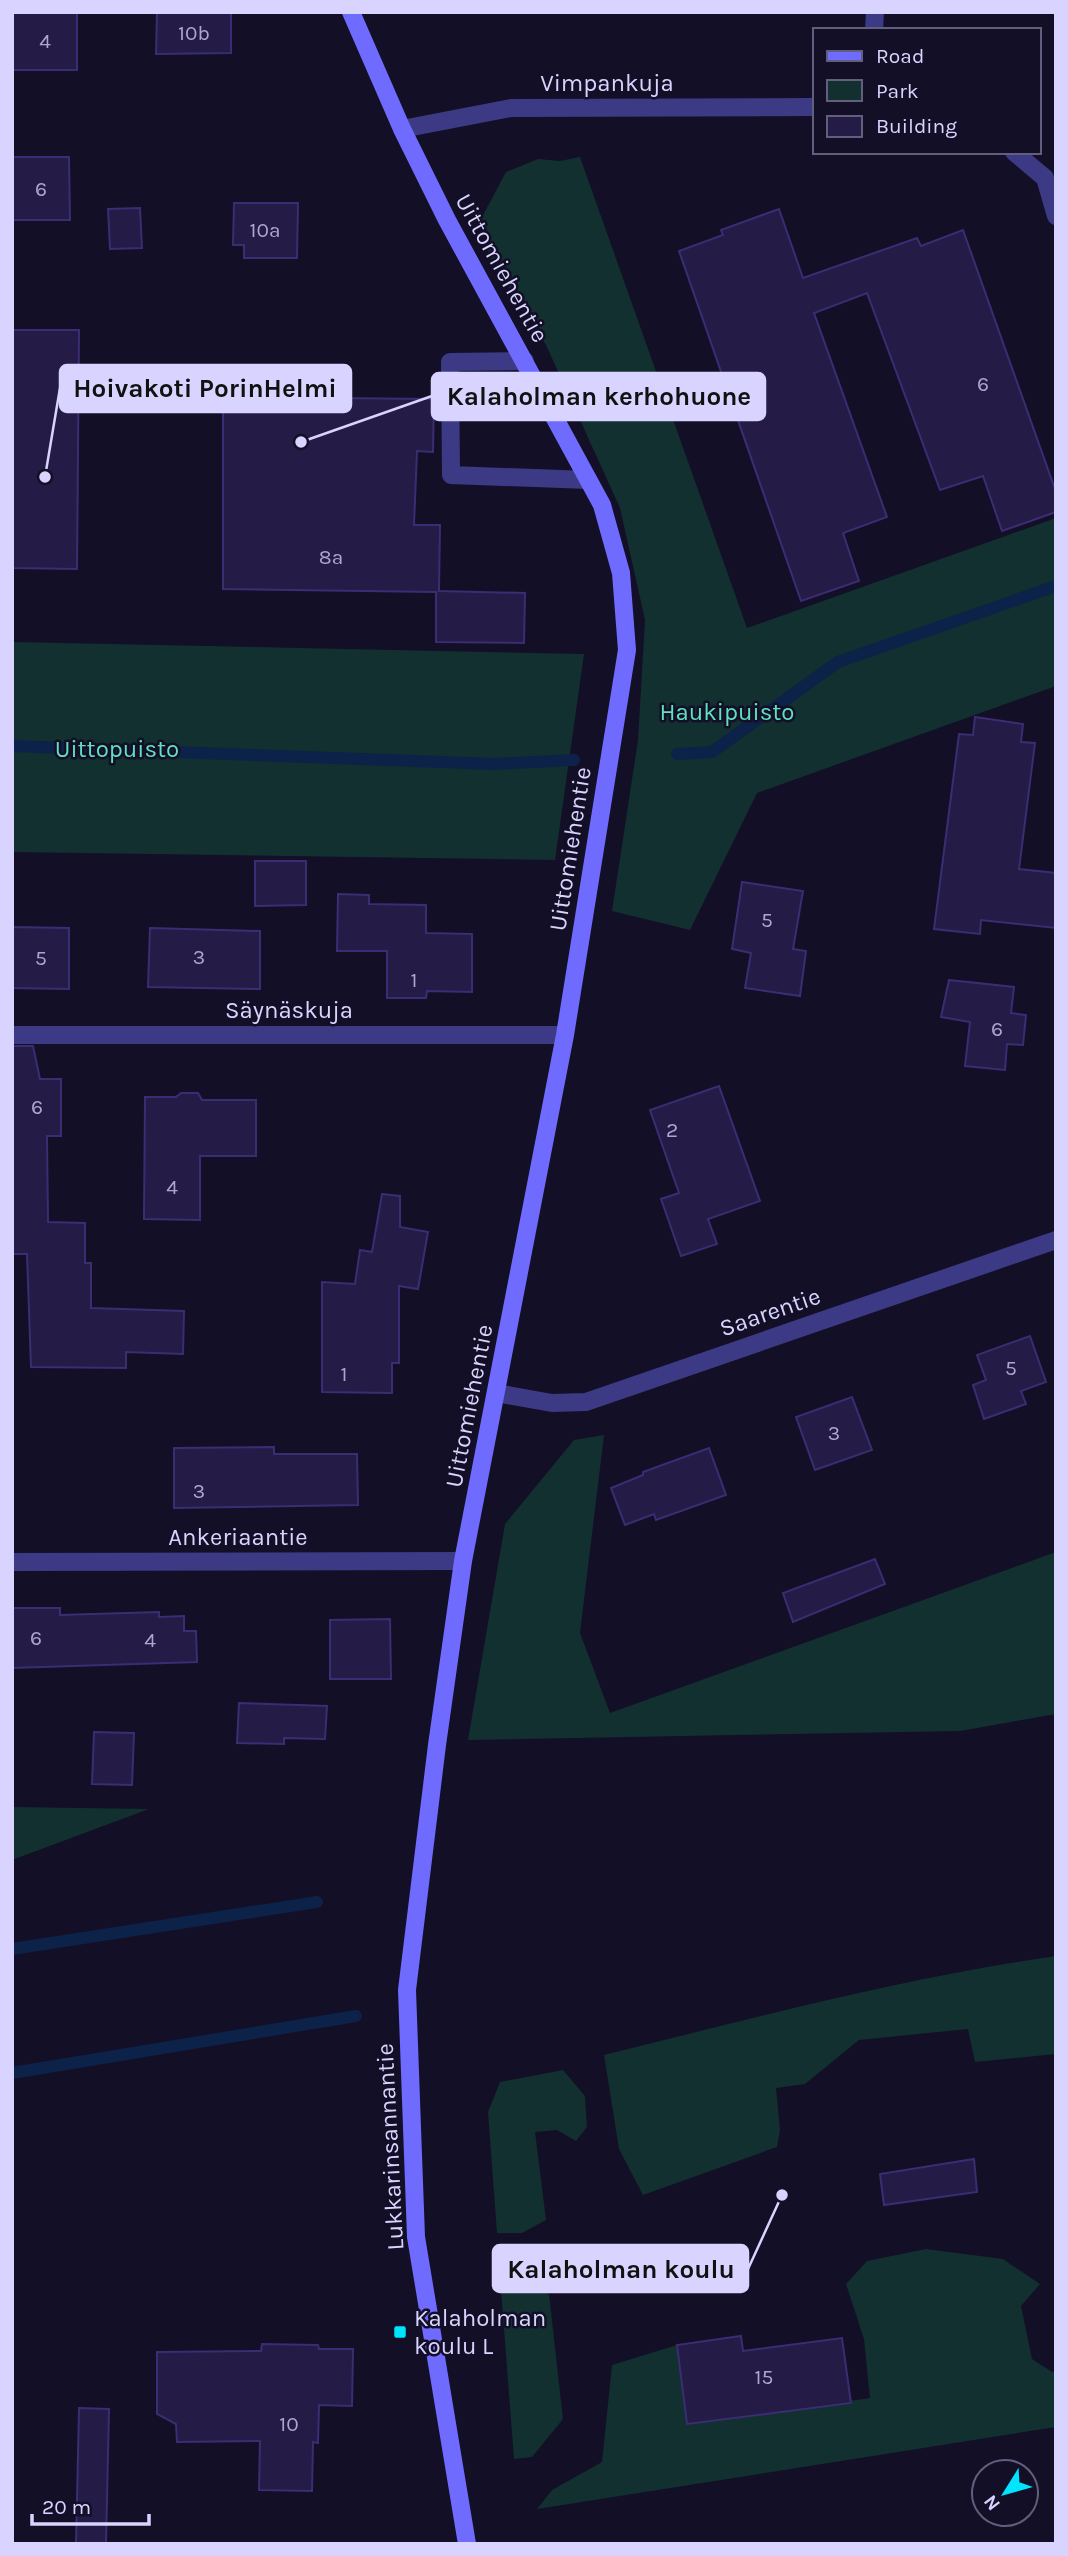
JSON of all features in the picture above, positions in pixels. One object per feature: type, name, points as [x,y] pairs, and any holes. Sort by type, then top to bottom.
[{"type":"street","name":"Uittomiehentie","points":[[351,12],[402,129],[447,220],[602,505],[621,573],[627,650],[565,1035],[463,1561],[437,1745]]},
{"type":"street","name":"Vimpankuja","points":[[402,129],[512,108],[813,107]]},
{"type":"street","points":[[1016,154],[1045,178],[1056,216]]},
{"type":"street","points":[[525,361],[450,362],[451,475],[589,480]]},
{"type":"street","name":"Säynäskuja","points":[[12,1035],[565,1035]]},
{"type":"street","name":"Saarentie","points":[[496,1393],[552,1403],[586,1402],[1056,1240]]},
{"type":"street","name":"Ankeriaantie","points":[[12,1562],[463,1561]]},
{"type":"street","name":"Lukkarinsannantie","points":[[437,1745],[407,1990],[416,2237],[467,2544]]},
{"type":"green space","name":"Haukipuisto","points":[[580,157],[747,628],[1056,518],[1056,686],[757,793],[690,930],[612,911],[638,740],[645,620],[620,508],[546,345],[490,258],[480,221],[506,172],[538,159],[560,161]]},
{"type":"green space","name":"Uittopuisto","points":[[12,642],[584,654],[555,860],[12,852]]},
{"type":"green space","points":[[604,1435],[580,1633],[610,1713],[1056,1552],[1056,1714],[960,1731],[468,1740],[505,1524],[574,1440]]},
{"type":"green space","points":[[12,1807],[149,1809],[12,1860]]},
{"type":"green space","points":[[1056,1956],[1056,2054],[975,2062],[968,2029],[859,2040],[805,2084],[776,2088],[780,2130],[777,2147],[643,2195],[619,2149],[604,2055],[885,1987]]},
{"type":"green space","points":[[563,2070],[585,2096],[587,2127],[576,2141],[557,2130],[535,2132],[546,2220],[522,2233],[497,2233],[488,2112],[500,2082]]},
{"type":"green space","points":[[926,2249],[1003,2259],[1040,2284],[1021,2306],[1032,2359],[1052,2372],[1056,2371],[1056,2427],[537,2509],[552,2490],[602,2462],[612,2365],[677,2345],[687,2424],[870,2398],[864,2339],[846,2284],[867,2261]]},
{"type":"green space","points":[[516,2281],[549,2294],[563,2419],[532,2457],[514,2459],[501,2290]]},
{"type":"building","points":[[12,12],[77,12],[77,70],[12,70]]},
{"type":"building","points":[[157,12],[231,12],[231,53],[156,54]]},
{"type":"building","points":[[12,157],[69,157],[70,220],[12,220]]},
{"type":"building","points":[[234,203],[298,203],[297,258],[244,258],[244,245],[233,245]]},
{"type":"building","points":[[140,208],[142,248],[110,249],[108,209]]},
{"type":"building","points":[[779,209],[803,278],[917,238],[921,246],[963,230],[1056,492],[1056,512],[1002,531],[983,476],[940,490],[867,293],[814,313],[887,517],[843,533],[859,581],[801,601],[679,251],[723,235],[721,230]]},
{"type":"building","points":[[13,330],[79,330],[77,569],[12,568]]},
{"type":"building","points":[[223,397],[434,399],[433,452],[417,451],[414,525],[440,525],[439,591],[525,593],[524,643],[436,642],[436,592],[223,589]]},
{"type":"building","points":[[975,717],[1023,724],[1021,742],[1035,743],[1019,869],[1056,873],[1056,928],[981,920],[980,934],[934,929],[959,734],[973,735]]},
{"type":"building","points":[[255,861],[306,861],[306,905],[255,906]]},
{"type":"building","points":[[742,882],[803,891],[793,949],[806,951],[800,996],[745,988],[751,953],[732,949]]},
{"type":"building","points":[[338,894],[369,895],[369,904],[426,905],[426,933],[472,934],[472,992],[427,991],[426,998],[387,998],[387,951],[337,951]]},
{"type":"building","points":[[12,927],[69,928],[69,989],[12,988]]},
{"type":"building","points":[[150,928],[260,931],[260,989],[148,987]]},
{"type":"building","points":[[949,980],[1014,987],[1011,1013],[1026,1015],[1023,1045],[1007,1044],[1005,1070],[965,1066],[970,1022],[941,1017]]},
{"type":"building","points":[[12,1046],[33,1046],[40,1079],[61,1079],[61,1136],[47,1136],[48,1222],[85,1223],[85,1263],[91,1263],[91,1308],[184,1311],[183,1354],[126,1352],[126,1368],[31,1367],[27,1254],[12,1254]]},
{"type":"building","points":[[719,1086],[760,1201],[708,1219],[717,1244],[681,1256],[661,1199],[679,1193],[650,1110]]},
{"type":"building","points":[[181,1093],[198,1093],[202,1100],[256,1100],[256,1156],[200,1156],[200,1220],[144,1219],[145,1097],[176,1097]]},
{"type":"building","points":[[382,1194],[400,1196],[400,1227],[428,1232],[418,1289],[399,1286],[399,1363],[392,1363],[392,1393],[322,1392],[322,1282],[355,1284],[360,1250],[372,1252]]},
{"type":"building","points":[[1030,1336],[1046,1382],[1021,1391],[1026,1404],[984,1419],[973,1385],[986,1380],[977,1355]]},
{"type":"building","points":[[852,1397],[872,1450],[815,1470],[796,1417]]},
{"type":"building","points":[[274,1447],[274,1454],[357,1454],[358,1505],[174,1508],[174,1448]]},
{"type":"building","points":[[709,1448],[726,1495],[656,1520],[654,1514],[625,1525],[611,1488],[643,1475],[643,1472]]},
{"type":"building","points":[[875,1559],[885,1584],[793,1622],[783,1593]]},
{"type":"building","points":[[12,1608],[60,1608],[60,1615],[159,1612],[159,1617],[184,1616],[184,1631],[196,1631],[197,1662],[12,1668]]},
{"type":"building","points":[[390,1619],[391,1679],[330,1679],[330,1620]]},
{"type":"building","points":[[239,1703],[327,1706],[325,1739],[284,1738],[284,1744],[237,1743]]},
{"type":"building","points":[[94,1732],[134,1733],[132,1785],[92,1784]]},
{"type":"building","points":[[974,2159],[977,2192],[884,2205],[880,2174]]},
{"type":"building","points":[[741,2336],[743,2351],[842,2338],[851,2403],[687,2424],[677,2345]]},
{"type":"building","points":[[262,2344],[353,2349],[352,2406],[319,2405],[318,2443],[313,2442],[312,2491],[259,2490],[260,2441],[177,2442],[176,2424],[157,2414],[157,2352],[261,2351]]},
{"type":"building","points":[[79,2408],[109,2409],[106,2544],[76,2544]]},
{"type":"waterway","points":[[677,754],[712,752],[838,662],[1056,586]]},
{"type":"waterway","points":[[12,746],[495,764],[574,760]]},
{"type":"waterway","points":[[12,1949],[317,1902]]},
{"type":"waterway","points":[[12,2073],[356,2016]]},
{"type":"place","name":"Kalaholman kerhohuone","points":[[301,442]]},
{"type":"place","name":"Hoivakoti PorinHelmi","points":[[45,477]]},
{"type":"place","name":"Kalaholman koulu","points":[[782,2195]]},
{"type":"place","name":"Kalaholman koulu L","points":[[400,2332]]}]
